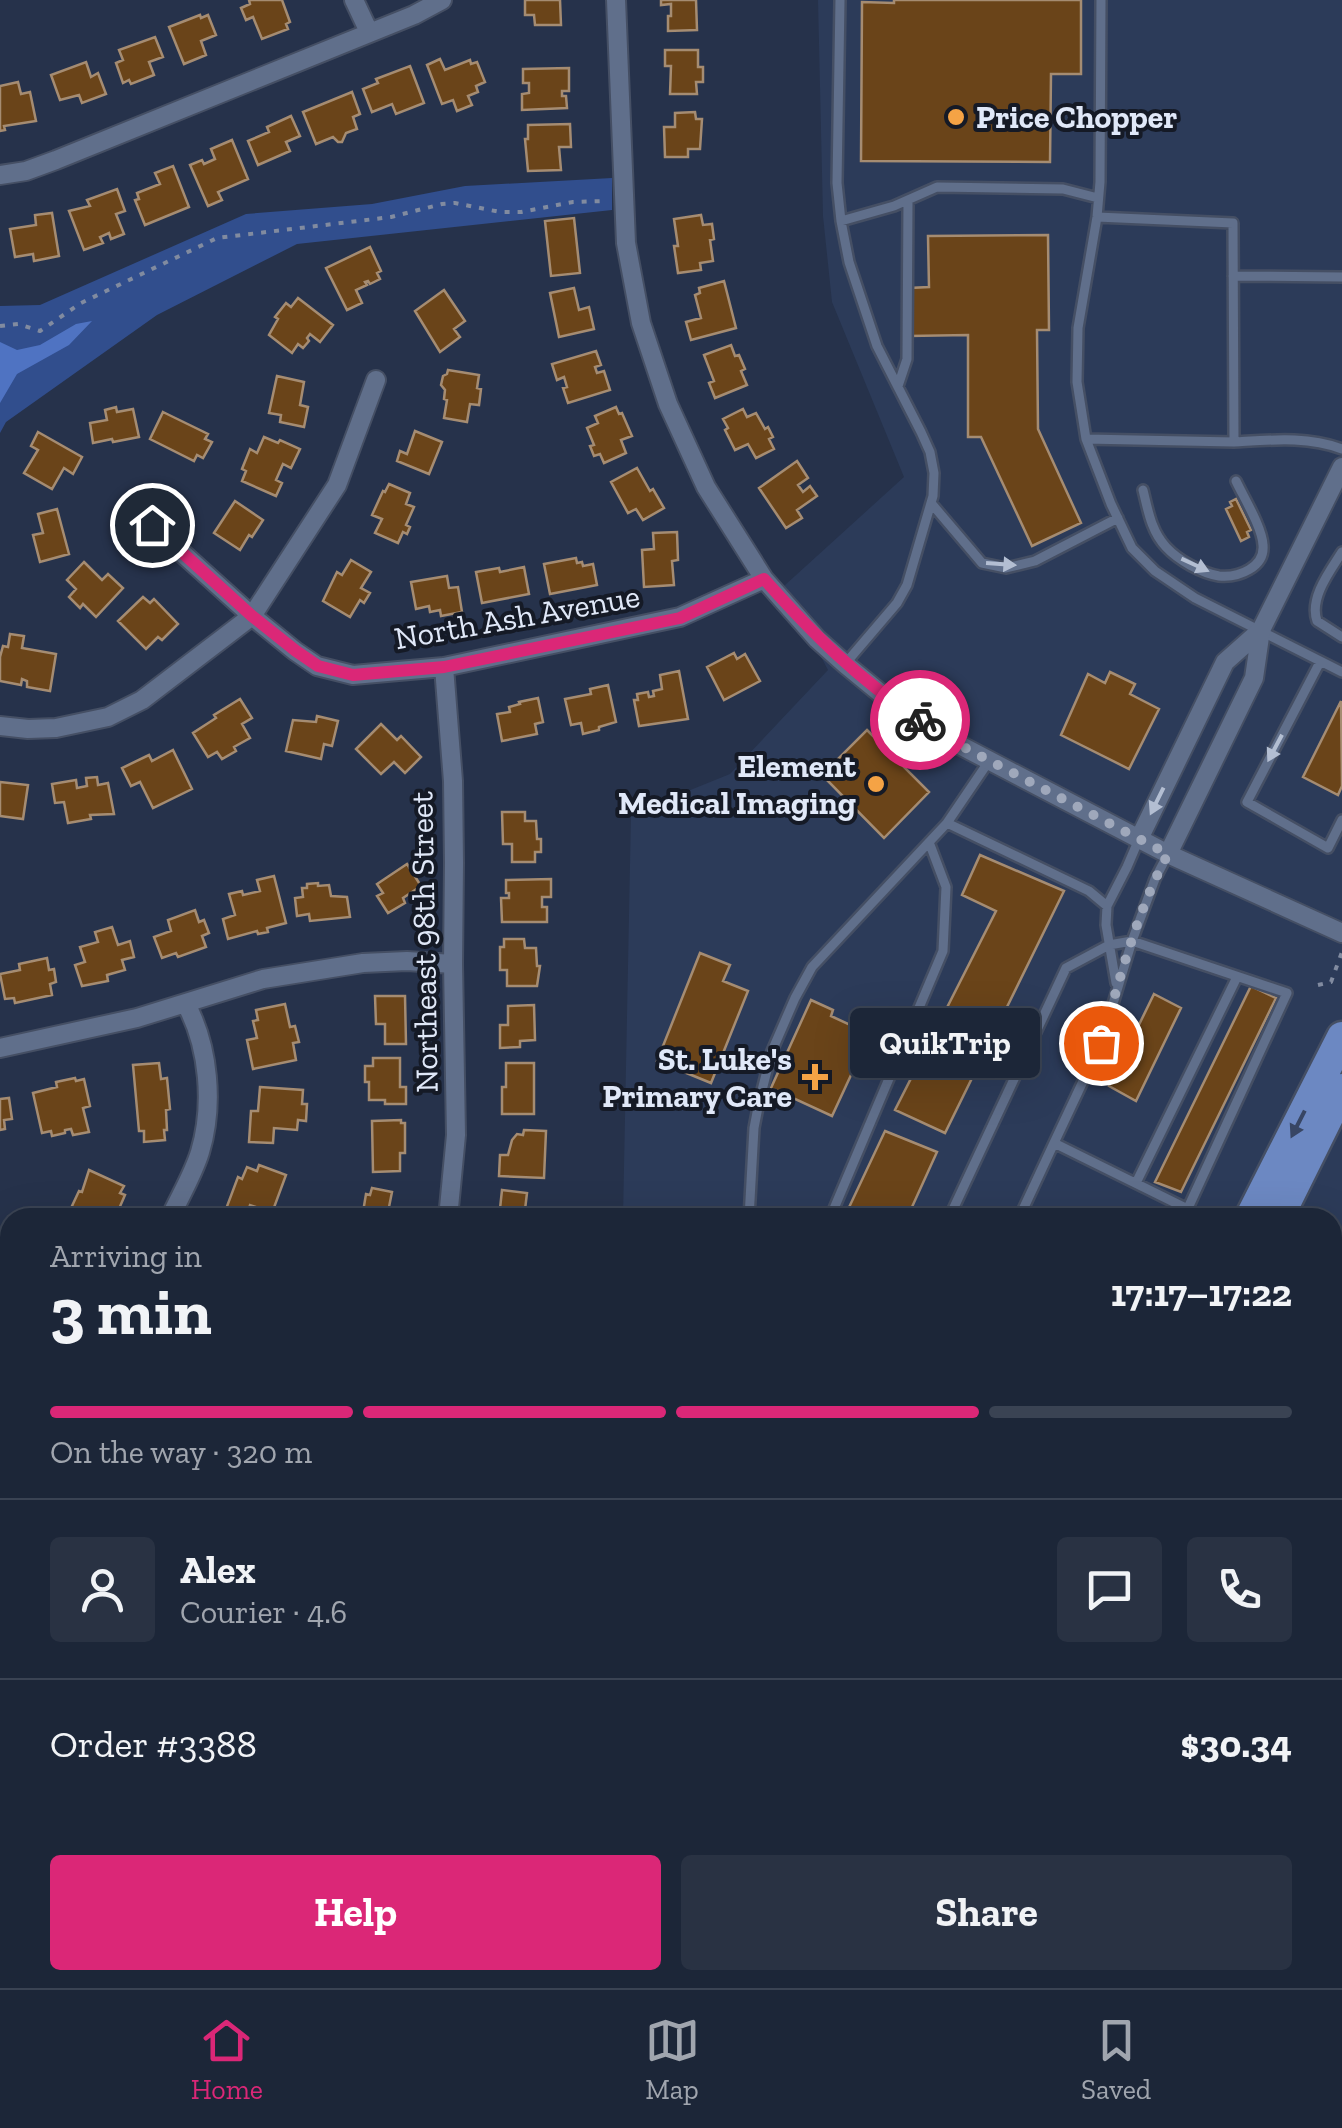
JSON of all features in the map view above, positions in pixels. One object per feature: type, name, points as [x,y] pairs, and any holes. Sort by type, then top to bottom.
[{"type":"main road","points":[[1255,1208],[1342,1037]]},
{"type":"main road","points":[[1283,1208],[1342,1089]]},
{"type":"street","points":[[354,0],[369,32]]},
{"type":"street","points":[[0,175],[56,160],[414,16],[442,0]]},
{"type":"street","points":[[616,0],[626,242],[641,323],[668,404],[706,488],[764,579],[845,664],[918,719],[1138,839],[1342,933]]},
{"type":"street","points":[[0,726],[56,728],[108,717],[142,700],[252,616],[337,484],[376,380]]},
{"type":"street","points":[[1138,839],[1225,662],[1261,630],[1337,492],[1342,467]]},
{"type":"street","name":"North Ash Avenue","points":[[130,505],[252,616],[318,666],[353,675],[444,667],[680,618],[764,579]]},
{"type":"street","points":[[1168,854],[1254,678],[1261,630]]},
{"type":"street","name":"Northeast 98th Street","points":[[444,667],[454,828],[456,1135],[449,1208]]},
{"type":"street","points":[[0,1048],[137,1018],[263,979],[363,964],[453,964]]},
{"type":"street","points":[[175,1208],[194,1170],[206,1124],[204,1048],[186,1004]]},
{"type":"lane","points":[[840,0],[837,183],[841,221],[877,346],[930,452],[934,472],[931,503],[907,585],[897,603],[845,664]]},
{"type":"lane","points":[[1101,0],[1097,217],[1078,328],[1077,382],[1086,439],[1132,548],[1155,570],[1195,598],[1342,672]]},
{"type":"lane","points":[[841,221],[937,187],[1063,189],[1098,198]]},
{"type":"lane","points":[[898,387],[907,359],[908,200]]},
{"type":"lane","points":[[1097,217],[1233,223],[1234,442]]},
{"type":"lane","points":[[1234,276],[1342,277]]},
{"type":"lane","points":[[1086,439],[1302,439],[1342,448]]},
{"type":"lane","points":[[1144,490],[1152,526],[1164,545],[1184,562],[1218,576],[1236,575],[1256,566],[1264,549],[1236,481]]},
{"type":"lane","points":[[931,503],[982,563],[1006,568],[1035,561],[1118,518]]},
{"type":"lane","points":[[1342,552],[1314,607],[1317,621],[1342,637]]},
{"type":"lane","points":[[1320,662],[1247,802],[1328,848],[1342,820]]},
{"type":"lane","points":[[750,1208],[758,1102],[772,1052],[795,998],[812,967],[947,823],[989,761]]},
{"type":"lane","points":[[947,823],[1089,891],[1107,906]]},
{"type":"lane","points":[[1117,989],[1106,926],[1107,906],[1138,839]]},
{"type":"lane","points":[[834,1208],[943,951],[946,887],[929,842]]},
{"type":"lane","points":[[1024,1208],[1101,1043],[1132,941],[1154,879],[1168,854]]},
{"type":"lane","points":[[954,1208],[1066,968],[1109,946],[1132,941],[1287,992],[1188,1208],[1054,1144]]},
{"type":"lane","points":[[1136,1183],[1237,977]]},
{"type":"path","points":[[0,326],[18,324],[40,331],[81,303],[217,238],[391,217],[442,204],[520,212],[573,202],[624,200]]},
{"type":"path","points":[[1318,984],[1330,982],[1342,952]]},
{"type":"shaded area","points":[[818,0],[1342,0],[1342,1208],[623,1208],[631,814],[730,774],[828,670],[784,586],[904,477],[832,302],[823,216]]},
{"type":"shaded area","points":[[612,178],[612,210],[297,244],[157,315],[6,422],[0,433],[0,306],[40,305],[246,214],[372,204],[465,186]]},
{"type":"shaded area","points":[[92,321],[69,345],[17,374],[0,403],[0,342],[17,350],[40,345],[76,324]]},
{"type":"building","points":[[249,0],[282,0],[290,22],[286,24],[288,29],[262,39],[253,17],[246,20],[241,8],[250,4]]},
{"type":"building","points":[[525,0],[560,0],[561,25],[535,25],[534,15],[525,15]]},
{"type":"building","points":[[661,0],[696,0],[697,30],[668,31],[671,4],[661,5]]},
{"type":"building","name":"Price Chopper","points":[[1081,0],[1081,74],[1051,74],[1050,162],[861,161],[862,2]]},
{"type":"building","points":[[208,15],[216,35],[201,41],[206,55],[184,64],[169,27]]},
{"type":"building","points":[[155,37],[163,57],[149,62],[154,75],[123,83],[116,63],[123,60],[119,50]]},
{"type":"building","points":[[665,50],[698,50],[703,82],[696,82],[697,94],[670,94],[671,66],[665,66]]},
{"type":"building","points":[[440,59],[445,70],[470,60],[471,64],[477,62],[485,82],[476,86],[478,92],[468,96],[472,105],[457,111],[453,100],[442,104],[427,65]]},
{"type":"building","points":[[86,62],[91,77],[98,73],[106,94],[82,103],[79,95],[60,100],[51,75]]},
{"type":"building","points":[[410,66],[424,103],[396,114],[392,104],[372,112],[363,89],[378,83],[376,79]]},
{"type":"building","points":[[569,68],[569,91],[562,91],[567,108],[522,110],[522,94],[529,93],[529,83],[523,83],[523,69]]},
{"type":"building","points":[[18,82],[21,94],[30,92],[36,121],[4,126],[5,130],[0,131],[0,86]]},
{"type":"building","points":[[352,92],[360,114],[353,117],[357,129],[346,133],[342,142],[333,137],[316,144],[303,112]]},
{"type":"building","points":[[695,112],[696,119],[702,119],[700,149],[688,149],[688,157],[665,157],[664,127],[675,127],[675,113]]},
{"type":"building","points":[[291,116],[300,136],[286,142],[290,151],[258,165],[248,141]]},
{"type":"building","points":[[570,124],[571,147],[559,147],[561,170],[528,171],[528,125]]},
{"type":"building","points":[[232,140],[248,179],[218,192],[222,200],[208,206],[190,165],[215,159],[211,149]]},
{"type":"building","points":[[173,166],[189,207],[145,225],[135,200],[139,199],[137,193],[160,184],[155,173]]},
{"type":"building","points":[[117,189],[125,211],[116,214],[124,234],[111,239],[109,233],[100,237],[103,243],[84,250],[69,211],[90,206],[87,200]]},
{"type":"building","points":[[52,213],[59,256],[34,261],[33,254],[15,257],[10,229],[36,225],[35,215]]},
{"type":"building","points":[[701,215],[703,225],[712,224],[713,261],[700,263],[701,270],[678,273],[674,219]]},
{"type":"building","points":[[574,218],[580,273],[551,276],[545,221]]},
{"type":"building","points":[[1048,235],[1049,330],[1037,330],[1038,429],[1081,523],[1032,546],[981,437],[968,437],[968,335],[909,336],[909,288],[929,287],[928,236]]},
{"type":"building","points":[[370,247],[381,271],[377,273],[380,279],[365,282],[367,285],[356,290],[362,303],[347,310],[326,268]]},
{"type":"building","points":[[724,281],[736,328],[691,340],[686,322],[701,318],[695,295],[700,293],[699,288]]},
{"type":"building","points":[[574,288],[579,310],[589,307],[594,329],[559,337],[550,293]]},
{"type":"building","points":[[444,290],[465,321],[454,329],[460,337],[440,352],[415,311]]},
{"type":"building","points":[[298,298],[333,325],[320,342],[310,334],[303,348],[298,344],[292,353],[269,335],[278,319],[275,317],[286,303],[291,307]]},
{"type":"building","points":[[731,345],[745,369],[741,371],[747,385],[715,398],[709,383],[714,381],[704,355]]},
{"type":"building","points":[[596,351],[601,365],[595,367],[597,373],[604,371],[610,390],[568,403],[564,377],[557,380],[552,364]]},
{"type":"building","points":[[448,370],[479,375],[479,405],[470,404],[467,422],[444,418],[447,400],[441,385]]},
{"type":"building","points":[[277,376],[304,382],[300,405],[308,407],[304,427],[280,422],[281,415],[269,413]]},
{"type":"building","points":[[116,407],[117,412],[133,409],[139,437],[93,443],[90,423],[107,420],[105,410]]},
{"type":"building","points":[[616,407],[632,436],[621,440],[626,453],[604,463],[600,454],[594,456],[587,428],[598,423],[595,416]]},
{"type":"building","points":[[743,409],[747,417],[756,413],[773,437],[769,439],[774,449],[756,458],[748,444],[735,450],[725,430],[728,428],[723,419]]},
{"type":"building","points":[[163,412],[208,434],[205,439],[212,442],[203,458],[197,455],[194,461],[150,439]]},
{"type":"building","points":[[415,431],[442,442],[429,474],[397,461],[400,451],[407,454]]},
{"type":"building","points":[[38,432],[82,457],[73,474],[64,468],[52,489],[24,473],[38,450],[31,446]]},
{"type":"building","points":[[264,437],[300,449],[291,468],[283,464],[276,480],[282,483],[276,496],[242,481],[250,449],[257,453]]},
{"type":"building","points":[[797,461],[808,478],[798,485],[803,492],[810,486],[817,496],[797,510],[802,518],[786,528],[759,488]]},
{"type":"building","points":[[637,468],[664,508],[643,520],[636,509],[628,513],[611,482]]},
{"type":"building","points":[[389,484],[410,493],[406,504],[414,507],[406,525],[410,527],[407,534],[403,532],[398,543],[375,533],[382,519],[372,515]]},
{"type":"building","points":[[1236,499],[1251,530],[1247,532],[1249,537],[1241,541],[1226,509]]},
{"type":"building","points":[[235,501],[263,520],[240,550],[214,533]]},
{"type":"building","points":[[57,509],[69,554],[40,562],[33,535],[43,533],[38,514]]},
{"type":"building","points":[[677,532],[678,560],[672,561],[674,585],[644,587],[642,550],[654,549],[653,533]]},
{"type":"building","points":[[576,558],[583,566],[593,564],[597,585],[550,594],[544,564]]},
{"type":"building","points":[[351,560],[371,572],[361,588],[370,593],[364,603],[360,600],[350,617],[323,601],[337,572],[342,575]]},
{"type":"building","points":[[84,562],[102,580],[108,574],[123,588],[96,617],[69,597],[76,589],[67,580]]},
{"type":"building","points":[[524,567],[529,594],[482,603],[476,572]]},
{"type":"building","points":[[447,576],[449,588],[458,587],[462,612],[441,616],[440,610],[430,612],[429,606],[416,609],[411,582]]},
{"type":"building","points":[[143,597],[150,603],[154,599],[178,624],[146,649],[118,621]]},
{"type":"building","points":[[10,634],[24,636],[22,648],[56,654],[50,691],[27,687],[27,681],[22,679],[21,685],[0,681],[0,657],[3,646],[8,647]]},
{"type":"building","points":[[734,653],[737,659],[745,654],[760,681],[724,700],[707,667]]},
{"type":"building","points":[[679,671],[688,719],[639,726],[634,700],[638,700],[637,694],[648,692],[649,697],[654,696],[653,691],[662,689],[660,675]]},
{"type":"building","points":[[1110,672],[1135,684],[1130,694],[1159,709],[1129,769],[1061,735],[1088,674],[1105,683]]},
{"type":"building","points":[[608,685],[616,722],[583,734],[581,723],[571,725],[565,699],[591,694],[590,689]]},
{"type":"building","points":[[538,698],[543,722],[535,724],[537,734],[502,741],[497,714],[510,712],[509,707],[519,702]]},
{"type":"building","points":[[240,699],[252,718],[242,724],[250,738],[222,759],[217,752],[208,757],[193,733]]},
{"type":"building","points":[[1341,701],[1342,786],[1338,795],[1303,777]]},
{"type":"building","points":[[317,716],[338,721],[332,746],[324,744],[321,759],[286,751],[293,720],[316,722]]},
{"type":"building","points":[[381,724],[397,740],[401,736],[421,757],[405,773],[394,762],[381,774],[356,749]]},
{"type":"building","name":"Element Medical Imaging","points":[[867,730],[929,792],[884,838],[822,775]]},
{"type":"building","points":[[173,750],[192,789],[153,808],[140,782],[131,786],[122,768],[149,755],[152,761]]},
{"type":"building","points":[[97,777],[98,785],[108,783],[114,814],[90,815],[91,819],[68,823],[64,802],[55,803],[52,784],[76,780],[77,788],[87,786],[86,778]]},
{"type":"building","points":[[0,782],[28,785],[23,819],[0,816]]},
{"type":"building","points":[[502,812],[525,812],[525,821],[536,821],[541,852],[535,852],[535,862],[512,862],[512,844],[503,844]]},
{"type":"building","points":[[980,855],[1064,891],[945,1133],[895,1110],[996,911],[962,895]]},
{"type":"building","points":[[407,864],[421,886],[403,898],[405,903],[388,913],[377,896],[383,893],[377,884]]},
{"type":"building","points":[[274,876],[286,923],[267,928],[268,932],[228,939],[223,919],[235,915],[229,894],[260,891],[257,880]]},
{"type":"building","points":[[551,879],[551,897],[542,897],[547,922],[502,922],[501,898],[509,898],[506,880]]},
{"type":"building","points":[[307,884],[329,885],[331,896],[347,897],[350,917],[310,921],[309,914],[297,916],[295,898],[303,897],[302,888],[307,888]]},
{"type":"building","points":[[195,910],[209,933],[202,936],[206,947],[162,958],[154,937],[171,931],[168,920]]},
{"type":"building","points":[[112,927],[118,945],[130,941],[134,957],[122,960],[125,970],[107,975],[108,981],[82,986],[75,965],[85,962],[80,947],[98,942],[95,932]]},
{"type":"building","points":[[504,939],[524,939],[525,948],[536,948],[540,966],[537,986],[507,986],[507,970],[500,970]]},
{"type":"building","points":[[700,953],[730,965],[723,981],[748,991],[711,1083],[657,1061]]},
{"type":"building","points":[[47,958],[56,982],[50,984],[52,995],[15,1003],[14,998],[5,999],[0,974],[20,970],[19,964]]},
{"type":"building","points":[[1251,986],[1276,998],[1181,1192],[1155,1182]]},
{"type":"building","points":[[1154,994],[1181,1008],[1136,1101],[1109,1086]]},
{"type":"building","points":[[375,996],[405,996],[406,1044],[385,1044],[385,1024],[376,1024]]},
{"type":"building","points":[[811,1000],[833,1010],[831,1016],[870,1034],[832,1116],[771,1088]]},
{"type":"building","points":[[285,1004],[290,1027],[295,1026],[299,1042],[293,1043],[296,1060],[253,1069],[247,1040],[257,1038],[253,1021],[258,1020],[256,1010]]},
{"type":"building","points":[[534,1005],[535,1040],[520,1041],[520,1047],[500,1048],[500,1025],[508,1025],[508,1006]]},
{"type":"building","points":[[373,1058],[400,1058],[400,1087],[406,1087],[406,1104],[369,1100],[365,1066],[373,1066]]},
{"type":"building","points":[[159,1063],[161,1079],[167,1078],[167,1130],[165,1140],[144,1142],[144,1131],[139,1131],[133,1065]]},
{"type":"building","points":[[506,1063],[534,1063],[534,1114],[502,1114]]},
{"type":"building","points":[[75,1078],[84,1079],[90,1106],[83,1108],[89,1132],[73,1135],[71,1129],[52,1136],[51,1131],[42,1133],[33,1093]]},
{"type":"building","points":[[260,1087],[303,1090],[302,1104],[307,1104],[306,1121],[298,1120],[297,1130],[274,1128],[273,1143],[249,1142],[251,1111],[258,1111]]},
{"type":"building","points":[[9,1098],[12,1119],[4,1120],[5,1129],[0,1130],[0,1099]]},
{"type":"building","points":[[372,1121],[405,1123],[405,1153],[400,1153],[400,1171],[373,1172]]},
{"type":"building","points":[[524,1130],[546,1131],[544,1178],[499,1176],[500,1155],[508,1155],[512,1140],[517,1134],[523,1135]]},
{"type":"building","points":[[885,1131],[937,1152],[912,1208],[849,1208]]},
{"type":"building","points":[[259,1165],[286,1175],[274,1208],[250,1205],[226,1208],[238,1177],[242,1179],[247,1167],[257,1171]]},
{"type":"building","points":[[89,1170],[124,1186],[120,1193],[125,1195],[119,1208],[74,1208],[79,1191],[82,1192]]},
{"type":"building","points":[[372,1188],[392,1192],[389,1207],[394,1208],[364,1208],[366,1194],[370,1195]]},
{"type":"building","points":[[502,1190],[527,1193],[525,1208],[500,1208]]},
{"type":"way so far","points":[[920,720],[950,740],[1168,854],[1154,879],[1132,941],[1101,1043]]},
{"type":"place","name":"Price Chopper","points":[[956,117]]},
{"type":"place","name":"Element Medical Imaging","points":[[876,784]]},
{"type":"place","name":"QuikTrip","points":[[1101,1043]]},
{"type":"place","name":"St. Luke's Primary Care","points":[[815,1077]]},
{"type":"route","points":[[152,525],[296,651],[318,666],[353,675],[444,667],[680,618],[764,579],[845,664],[920,720]]}]
